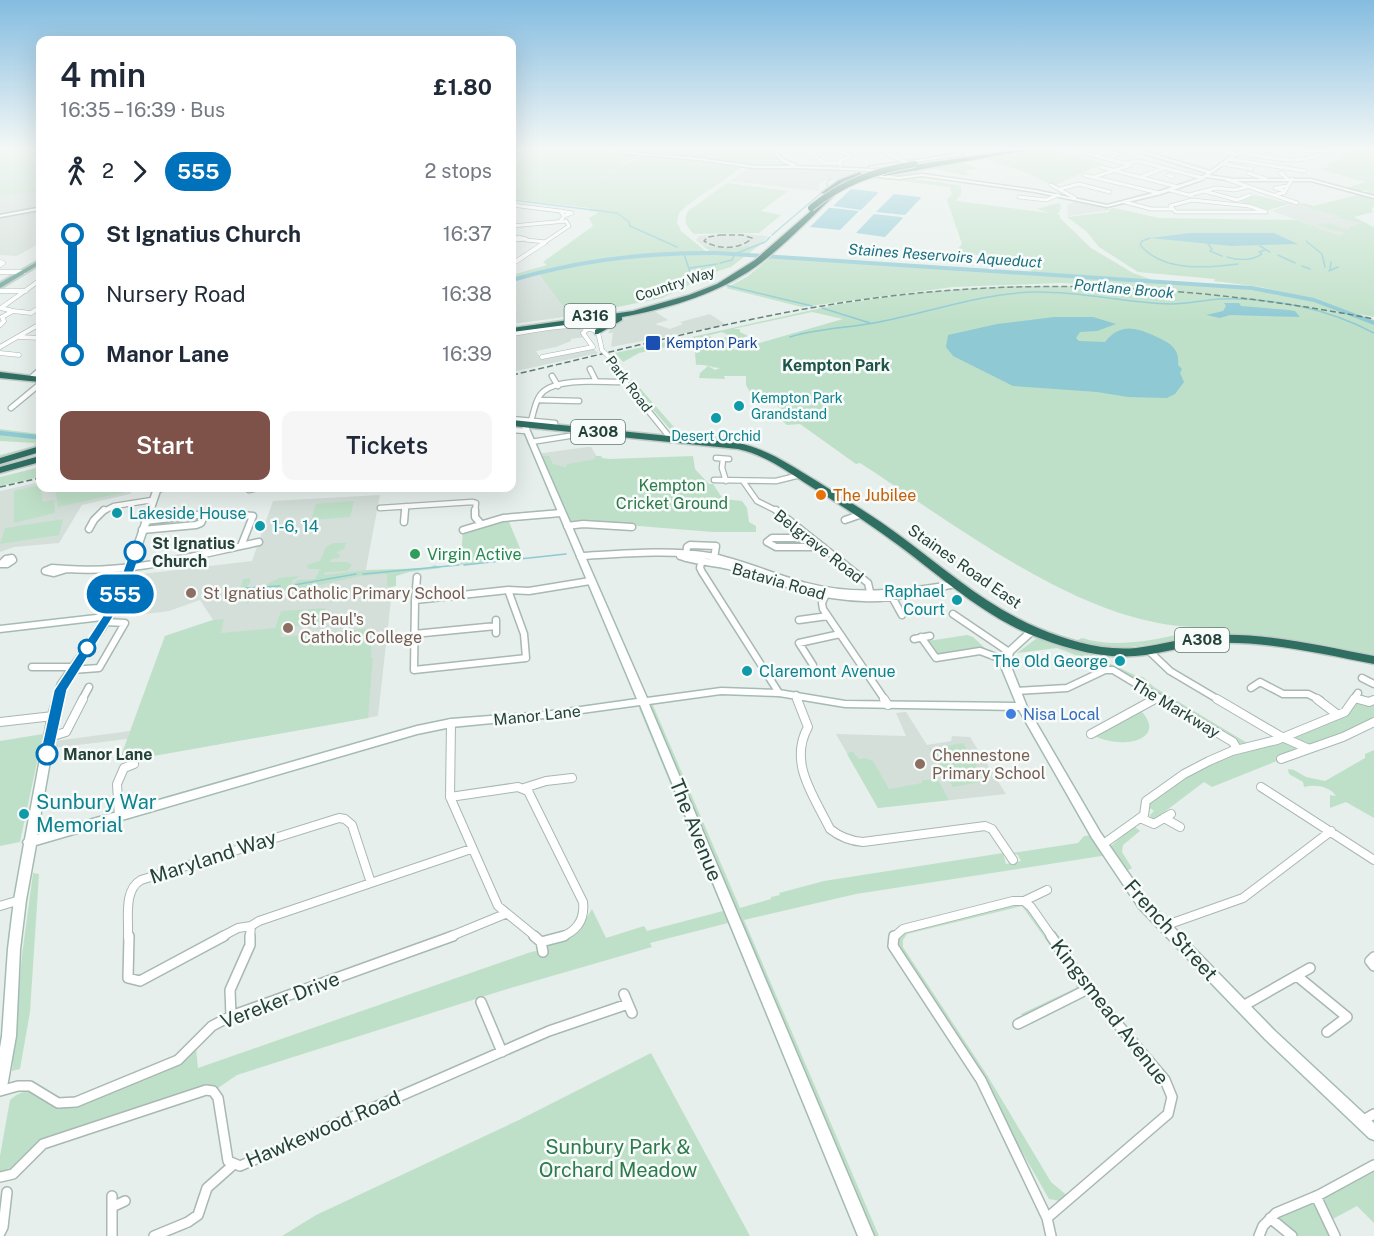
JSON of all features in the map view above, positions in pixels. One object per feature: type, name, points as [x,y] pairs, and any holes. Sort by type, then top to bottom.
[{"type":"highway","name":"Country Way","points":[[516,329],[643,310],[708,289],[736,276],[811,208]]},
{"type":"highway","points":[[805,213],[811,208]]},
{"type":"highway","name":"A316","points":[[794,228],[817,208]]},
{"type":"highway","points":[[794,228],[821,208]]},
{"type":"highway","name":"Country Way","points":[[516,328],[668,299],[715,281],[754,260],[794,228]]},
{"type":"highway","points":[[593,330],[643,310]]},
{"type":"highway","points":[[0,374],[36,377]]},
{"type":"highway","name":"Staines Road East","points":[[516,422],[747,448],[800,475],[862,514],[993,610],[1032,631],[1080,647],[1126,652],[1204,639],[1227,639],[1374,660]]},
{"type":"highway","points":[[0,461],[36,450]]},
{"type":"highway","points":[[0,468],[36,458]]},
{"type":"highway","points":[[0,475],[36,466]]},
{"type":"main road","points":[[2,284],[36,264]]},
{"type":"street","points":[[516,225],[563,219],[572,213],[533,208]]},
{"type":"street","points":[[1146,208],[1172,209],[1181,213],[1266,212],[1252,208]]},
{"type":"street","points":[[0,216],[36,210]]},
{"type":"street","points":[[516,261],[569,226],[560,211]]},
{"type":"street","points":[[526,240],[546,242]]},
{"type":"street","points":[[0,272],[24,272]]},
{"type":"street","points":[[36,283],[1,309],[31,313],[36,310]]},
{"type":"street","points":[[0,291],[27,291]]},
{"type":"street","points":[[0,326],[4,321],[2,316],[13,311]]},
{"type":"street","points":[[0,348],[36,326]]},
{"type":"street","points":[[516,329],[573,326],[593,330]]},
{"type":"street","name":"Park Road","points":[[542,357],[593,347],[583,333],[593,330],[602,350],[672,440]]},
{"type":"street","points":[[19,337],[36,338]]},
{"type":"street","points":[[0,353],[19,355]]},
{"type":"street","points":[[590,368],[596,381]]},
{"type":"street","points":[[552,376],[558,386]]},
{"type":"street","points":[[11,408],[36,380]]},
{"type":"street","points":[[516,429],[527,425],[544,391],[558,386],[596,381],[625,382]]},
{"type":"street","points":[[539,400],[579,401]]},
{"type":"street","name":"The Avenue","points":[[527,425],[531,442],[643,701],[866,1236]]},
{"type":"street","points":[[531,442],[569,436]]},
{"type":"street","points":[[716,458],[726,459],[722,468],[726,480]]},
{"type":"street","points":[[714,480],[780,481],[800,475]]},
{"type":"street","name":"Belgrave Road","points":[[743,481],[756,501],[781,513],[868,583],[872,597]]},
{"type":"street","points":[[0,1089],[9,1036],[5,1010],[20,900],[53,716],[60,690],[107,619],[131,568],[155,492]]},
{"type":"street","points":[[89,529],[93,518],[106,509],[152,500]]},
{"type":"street","points":[[380,508],[472,502],[476,503],[475,517],[480,524]]},
{"type":"street","points":[[405,522],[406,506]]},
{"type":"street","points":[[463,530],[503,518],[561,513]]},
{"type":"street","points":[[242,515],[263,514]]},
{"type":"street","points":[[845,520],[862,514]]},
{"type":"street","points":[[142,530],[196,525],[201,523],[205,516],[145,521]]},
{"type":"street","points":[[241,546],[253,516]]},
{"type":"street","points":[[567,526],[583,524],[632,527]]},
{"type":"street","points":[[193,533],[196,525]]},
{"type":"street","points":[[812,538],[772,538],[766,542],[776,547],[823,547]]},
{"type":"street","points":[[68,569],[98,571],[131,568],[259,543]]},
{"type":"street","points":[[686,557],[689,545],[714,546],[717,549],[712,559]]},
{"type":"street","name":"Batavia Road","points":[[580,556],[624,553],[712,559],[826,593],[872,597],[956,584]]},
{"type":"street","points":[[703,559],[700,568],[702,572],[779,693]]},
{"type":"street","points":[[417,577],[413,665],[414,670],[417,671],[526,658],[524,639],[508,590]]},
{"type":"street","points":[[416,600],[508,590],[529,591],[590,581]]},
{"type":"street","points":[[826,593],[822,603],[828,616],[888,705]]},
{"type":"street","points":[[891,595],[902,615]]},
{"type":"street","points":[[953,614],[973,625],[1006,656]]},
{"type":"street","points":[[799,620],[828,616]]},
{"type":"street","points":[[0,629],[107,619],[121,621],[125,624],[102,664],[92,670],[32,667]]},
{"type":"street","points":[[414,634],[496,626]]},
{"type":"street","points":[[1006,656],[1032,631]]},
{"type":"street","points":[[813,665],[799,643],[840,634]]},
{"type":"street","points":[[930,636],[917,638],[932,659],[980,651],[1006,656]]},
{"type":"street","points":[[1148,650],[1170,671],[1282,737],[1309,749]]},
{"type":"street","name":"French Street","points":[[1006,656],[1015,691],[1022,707],[1126,882],[1163,926],[1241,1007],[1368,1117],[1374,1133]]},
{"type":"street","name":"The Markway","points":[[1015,691],[1067,688],[1109,670],[1119,672],[1156,698],[1233,742],[1236,747],[1232,751]]},
{"type":"street","points":[[1362,678],[1374,684]]},
{"type":"street","points":[[1251,688],[1260,682],[1283,694],[1293,691],[1305,693],[1318,698],[1338,715]]},
{"type":"street","points":[[50,737],[66,732],[89,687]]},
{"type":"street","name":"Manor Lane","points":[[29,842],[119,818],[417,730],[451,723],[545,715],[711,692],[779,693],[845,704],[1022,707]]},
{"type":"street","points":[[796,695],[808,727],[800,741],[800,767],[830,829],[836,834],[853,841],[863,842],[985,826],[992,829],[1013,860]]},
{"type":"street","points":[[1102,845],[1145,813],[1146,801],[1190,771],[1232,751],[1282,737],[1345,712],[1357,696],[1370,702],[1374,700]]},
{"type":"street","points":[[1091,734],[1156,698]]},
{"type":"street","points":[[0,722],[53,716]]},
{"type":"street","points":[[451,723],[451,765],[448,786],[450,797],[498,906],[541,942],[543,952]]},
{"type":"street","points":[[1281,759],[1343,737],[1371,723]]},
{"type":"street","points":[[119,818],[117,784],[124,768],[134,764]]},
{"type":"street","points":[[450,797],[524,788],[546,781],[572,778]]},
{"type":"street","points":[[1261,787],[1374,860]]},
{"type":"street","points":[[524,788],[585,910],[582,921],[573,932],[555,941],[541,942]]},
{"type":"street","points":[[1140,818],[1154,824],[1168,816],[1180,827]]},
{"type":"street","name":"Maryland Way","points":[[371,883],[352,825],[345,819],[339,818],[141,879],[134,884],[129,895],[128,978],[140,981],[147,978],[238,928],[251,926],[259,921],[371,883],[471,849]]},
{"type":"street","points":[[1163,926],[1243,898],[1331,831]]},
{"type":"street","points":[[1047,890],[1033,895],[1024,902],[1013,901],[903,929],[894,936],[892,946],[981,1080],[1047,1218],[1052,1236]]},
{"type":"street","points":[[0,906],[20,900]]},
{"type":"street","name":"Kingsmead Avenue","points":[[1024,902],[1031,907],[1088,989],[1165,1080],[1172,1091],[1173,1103],[1168,1114],[1047,1218]]},
{"type":"street","name":"Vereker Drive","points":[[0,1089],[30,1086],[58,1103],[76,1102],[178,1060],[212,1026],[231,1016],[483,925],[505,914]]},
{"type":"street","points":[[231,1016],[230,990],[250,945],[251,926]]},
{"type":"street","points":[[1374,957],[1370,961],[1374,966]]},
{"type":"street","points":[[1241,1007],[1310,968]]},
{"type":"street","points":[[1297,976],[1347,1017],[1327,1032]]},
{"type":"street","points":[[1018,1024],[1088,989]]},
{"type":"street","points":[[481,1002],[502,1052]]},
{"type":"street","name":"Hawkewood Road","points":[[0,1177],[13,1174],[43,1144],[207,1090],[216,1094],[228,1161],[233,1165],[248,1164],[549,1031],[628,1004]]},
{"type":"street","points":[[154,1236],[188,1222],[198,1215],[207,1188],[233,1165]]},
{"type":"street","points":[[1259,1236],[1270,1218],[1282,1208],[1316,1196],[1374,1165]]},
{"type":"street","points":[[0,1233],[3,1227],[7,1192]]},
{"type":"street","points":[[1316,1196],[1335,1236]]},
{"type":"street","points":[[112,1236],[112,1201],[125,1201]]},
{"type":"street","points":[[1270,1218],[1292,1236]]},
{"type":"shaded area","points":[[0,208],[36,208],[36,245],[17,256],[0,255]]},
{"type":"shaded area","points":[[1067,208],[1106,208],[1111,210],[1068,216]]},
{"type":"shaded area","points":[[1281,208],[1312,208],[1366,224],[1340,236],[1272,211]]},
{"type":"shaded area","points":[[732,233],[768,236],[761,244],[732,248],[703,246],[696,240],[699,236]]},
{"type":"shaded area","points":[[538,274],[572,316],[516,323],[516,281]]},
{"type":"shaded area","points":[[653,310],[668,320],[655,324],[670,329],[683,324],[680,322],[710,314],[726,325],[611,347],[613,333],[608,333],[610,330],[607,328],[624,319]]},
{"type":"shaded area","points":[[580,328],[585,337],[571,339],[556,347],[536,351],[540,357],[592,348],[598,353],[516,371],[516,334]]},
{"type":"shaded area","points":[[591,447],[599,460],[543,471],[536,454]]},
{"type":"shaded area","points":[[36,483],[36,492],[131,492],[82,505],[59,543],[14,547],[0,552],[0,491]]},
{"type":"shaded area","name":"St Paul's Catholic College","points":[[380,495],[365,574],[394,573],[378,716],[119,762],[127,739],[53,748],[55,741],[130,731],[165,636],[213,620],[200,600],[169,611],[114,618],[134,575],[252,561],[273,501]]},
{"type":"shaded area","name":"Chennestone Primary School","points":[[906,712],[927,745],[951,741],[952,736],[970,737],[1006,794],[878,808],[836,734],[906,736],[896,713]]},
{"type":"green space","points":[[587,208],[684,208],[679,213],[677,222],[681,231],[708,253],[711,252],[703,246],[732,248],[761,244],[731,267],[699,277],[701,279],[662,298],[568,317],[570,315],[537,272],[516,279],[516,274],[547,265],[543,262],[593,226],[589,218],[599,212],[588,211],[590,208]]},
{"type":"green space","points":[[693,208],[765,208],[761,211],[781,215],[759,233],[694,234],[686,224],[688,211]]},
{"type":"green space","points":[[950,208],[1007,208],[1048,213],[1037,209],[1061,208],[1057,214],[1060,218],[1091,248],[1133,273],[1153,280],[1032,272],[1025,261],[955,252],[962,244]]},
{"type":"green space","points":[[1114,208],[1159,218],[1297,220],[1340,236],[1346,232],[1317,225],[1329,223],[1348,230],[1350,227],[1363,223],[1336,218],[1340,216],[1310,208],[1372,208],[1373,212],[1354,217],[1374,227],[1374,317],[1359,314],[1374,320],[1374,660],[1224,636],[1132,647],[1095,646],[1074,642],[1082,638],[1119,643],[1159,639],[1188,632],[1220,632],[1217,628],[1165,624],[1119,613],[1042,579],[1003,557],[860,463],[856,464],[800,424],[787,425],[773,412],[783,410],[774,403],[757,405],[746,385],[746,376],[724,376],[725,379],[699,378],[700,373],[708,366],[715,370],[720,368],[703,365],[696,365],[694,341],[709,336],[717,340],[730,336],[722,332],[692,340],[692,337],[839,304],[922,292],[1009,286],[1146,287],[1060,283],[953,287],[802,307],[726,288],[747,277],[771,257],[1240,287],[1284,293],[1261,287],[1214,281],[1215,279],[1138,272],[1099,247],[1086,231],[1067,217],[1109,212]],"holes":[[[812,312],[843,319],[735,350],[723,344],[748,336],[740,332],[740,329],[733,329]]]},
{"type":"green space","points":[[689,337],[688,342],[639,353],[623,362],[615,353]]},
{"type":"green space","points":[[632,379],[680,434],[705,438],[738,436],[740,441],[721,443],[676,436],[629,382]]},
{"type":"green space","points":[[0,429],[36,434],[36,448],[0,459],[0,455],[34,446],[35,443],[0,441]]},
{"type":"green space","name":"Kempton Cricket Ground","points":[[541,456],[549,456],[553,464],[565,467],[568,464],[595,459],[595,456],[609,459],[693,456],[695,469],[709,484],[713,484],[723,499],[742,501],[747,508],[749,522],[756,526],[756,532],[713,532],[626,525],[570,524]]},
{"type":"green space","points":[[36,468],[36,478],[0,486],[0,477]]},
{"type":"green space","points":[[36,486],[36,492],[41,492],[43,502],[54,500],[55,513],[14,523],[14,491]]},
{"type":"green space","points":[[56,492],[126,492],[58,507]]},
{"type":"green space","points":[[354,501],[350,517],[311,520],[316,504]]},
{"type":"green space","points":[[507,517],[524,558],[460,565],[463,532]]},
{"type":"green space","points":[[63,519],[59,535],[0,544],[5,528]]},
{"type":"green space","points":[[333,543],[346,543],[344,549],[336,553],[340,554],[339,558],[331,559],[330,562],[348,562],[352,565],[347,571],[325,572],[324,575],[366,570],[427,568],[435,565],[441,568],[396,576],[396,586],[390,587],[387,585],[387,574],[360,576],[298,590],[264,592],[246,604],[249,593],[239,593],[243,579],[249,578],[251,581],[247,587],[260,588],[279,578],[299,576],[291,582],[293,584],[298,580],[315,579],[320,569],[308,569],[307,565],[320,561],[326,547]]},
{"type":"green space","points":[[326,608],[321,625],[283,627],[281,637],[373,628],[368,718],[119,762],[165,636],[213,620],[224,619],[221,633],[275,628],[281,611]]},
{"type":"green space","points":[[967,635],[973,637],[986,649],[954,652],[940,656],[928,641]]},
{"type":"green space","points":[[1037,638],[1043,638],[1099,658],[1096,663],[1057,648],[1017,653]]},
{"type":"green space","points":[[1102,660],[1143,677],[1154,687],[1249,744],[1344,712],[1356,698],[1374,700],[1374,722],[1212,787],[1204,782],[1151,822],[1150,815],[1154,811],[1144,804],[1184,774],[1243,749],[1240,744],[1155,693],[1099,664]]},
{"type":"green space","points":[[652,703],[740,908],[771,899],[771,897],[780,895],[779,893],[824,881],[1003,853],[1006,864],[1021,861],[1018,855],[1012,853],[1078,843],[1084,836],[1096,835],[1108,855],[856,894],[744,920],[879,1236],[874,1236],[650,705]]},
{"type":"green space","points":[[642,707],[863,1236],[858,1236],[728,923],[650,943],[652,947],[504,990],[237,1075],[218,1088],[207,1086],[199,1088],[45,1140],[19,1168],[0,1175],[0,1156],[10,1100],[19,1094],[34,1093],[55,1104],[74,1106],[196,1048],[198,1068],[531,952],[546,949],[546,946],[569,936],[580,928],[592,909],[606,938],[644,926],[647,931],[723,911],[639,708]]},
{"type":"green space","points":[[1138,708],[1147,719],[1149,728],[1146,735],[1128,742],[1116,742],[1091,734]]},
{"type":"green space","points":[[43,734],[20,842],[0,846],[0,741]]},
{"type":"green space","points":[[963,743],[986,781],[953,787],[929,749]]},
{"type":"green space","points":[[1374,750],[1374,818],[1346,802],[1330,808],[1330,795],[1336,796],[1330,790],[1313,786],[1304,787],[1303,782],[1289,774],[1288,769],[1306,777],[1325,781],[1365,758],[1365,754]]},
{"type":"green space","points":[[852,751],[859,759],[865,758],[873,761],[889,789],[922,783],[922,780],[938,780],[949,800],[878,808],[847,754]]},
{"type":"green space","points":[[1134,826],[1140,831],[1123,845],[1122,852],[1132,868],[1126,871],[1111,846]]},
{"type":"green space","points":[[33,873],[39,874],[30,1012],[20,1069],[12,1071],[22,955]]},
{"type":"green space","points":[[1024,901],[1088,989],[1024,1018],[1021,1014],[1076,988],[1077,983],[1022,906],[907,934],[903,940],[903,947],[987,1075],[1051,1182],[1070,1198],[1066,1202],[1049,1199],[981,1080],[893,940],[897,932]]},
{"type":"green space","name":"Sunbury Park & Orchard Meadow","points":[[651,1053],[750,1236],[282,1236],[316,1215],[521,1119]]},
{"type":"green space","points":[[1374,1165],[1374,1223],[1357,1206],[1329,1221],[1335,1236],[1292,1236],[1270,1218]]},
{"type":"water","points":[[829,208],[859,211],[840,230],[810,227]]},
{"type":"water","points":[[880,208],[912,208],[905,215],[876,212]]},
{"type":"water","points":[[874,214],[903,218],[885,237],[856,233]]},
{"type":"water","points":[[1190,233],[1274,233],[1298,244],[1231,246],[1150,238]]},
{"type":"water","points":[[1224,303],[1295,311],[1300,317],[1230,315],[1220,318],[1206,315],[1223,311],[1226,306]]},
{"type":"water","points":[[1054,317],[1093,317],[1116,324],[1097,331],[1080,332],[1076,338],[1079,341],[1105,342],[1123,329],[1136,329],[1162,339],[1176,351],[1184,382],[1175,394],[1167,398],[1128,397],[1097,392],[1013,386],[953,356],[946,347],[948,335],[997,324]]},
{"type":"waterway","points":[[574,208],[617,213],[629,222],[630,226],[677,247]]},
{"type":"waterway","name":"Portlane Brook","points":[[772,235],[804,208]]},
{"type":"waterway","name":"Portlane Brook","points":[[737,253],[765,242],[770,237]]},
{"type":"waterway","points":[[1140,245],[1142,241],[1150,238]]},
{"type":"waterway","points":[[1306,241],[1322,254],[1325,267]]},
{"type":"waterway","points":[[1208,244],[1212,249],[1210,251],[1222,256]]},
{"type":"waterway","points":[[1141,246],[1150,254],[1173,264],[1199,267],[1238,264]]},
{"type":"waterway","points":[[1260,246],[1270,252]]},
{"type":"waterway","points":[[1227,257],[1250,259],[1262,254],[1259,252],[1265,250]]},
{"type":"waterway","name":"Staines Reservoirs Aqueduct","points":[[516,279],[588,262],[665,254],[717,253],[1252,288],[1314,300],[1374,323]]},
{"type":"waterway","name":"Portlane Brook","points":[[684,254],[691,275],[709,281]]},
{"type":"waterway","name":"Portlane Brook","points":[[720,263],[732,260],[734,255]]},
{"type":"waterway","points":[[1278,255],[1295,263]]},
{"type":"waterway","points":[[1330,270],[1331,262]]},
{"type":"waterway","name":"Portlane Brook","points":[[690,268],[717,264]]},
{"type":"waterway","points":[[1302,266],[1310,269]]},
{"type":"waterway","points":[[1329,271],[1338,267]]},
{"type":"waterway","points":[[725,285],[812,306]]},
{"type":"waterway","name":"Portlane Brook","points":[[790,337],[879,322],[996,296],[1035,292],[1069,293],[1171,304],[1220,299],[1260,300],[1319,311],[1374,333]]},
{"type":"waterway","points":[[822,308],[870,323]]},
{"type":"waterway","name":"Staines Reservoirs Aqueduct","points":[[0,433],[36,437]]},
{"type":"waterway","points":[[464,565],[566,554]]},
{"type":"waterway","points":[[363,574],[459,565]]},
{"type":"waterway","points":[[294,585],[356,574]]},
{"type":"waterway","points":[[246,588],[280,586]]},
{"type":"railway","points":[[720,235],[742,235],[752,238],[735,247],[716,246],[704,241],[708,237],[720,235]]},
{"type":"railway","points":[[516,374],[783,313],[875,298],[938,291],[1063,287],[1188,292],[1250,299],[1374,319]]},
{"type":"railway","points":[[0,487],[36,479]]},
{"type":"bus line","name":"555","points":[[47,754],[53,716],[63,683],[105,622],[123,588],[135,552]]},
{"type":"place","name":"Kempton Park","points":[[653,343]]},
{"type":"place","name":"Kempton Park Grandstand","points":[[739,406]]},
{"type":"place","name":"Desert Orchid","points":[[716,418]]},
{"type":"place","name":"The Jubilee","points":[[821,495]]},
{"type":"place","name":"Lakeside House","points":[[117,513]]},
{"type":"place","name":"1-6, 14","points":[[260,526]]},
{"type":"place","name":"St Ignatius Church","points":[[135,552]]},
{"type":"place","name":"Virgin Active","points":[[415,554]]},
{"type":"place","name":"St Ignatius Catholic Primary School","points":[[191,593]]},
{"type":"place","name":"Raphael Court","points":[[957,600]]},
{"type":"place","name":"St Paul's Catholic College","points":[[288,628]]},
{"type":"place","name":"The Old George","points":[[1120,661]]},
{"type":"place","name":"Claremont Avenue","points":[[747,671]]},
{"type":"place","name":"Nisa Local","points":[[1011,714]]},
{"type":"place","name":"Manor Lane","points":[[47,754]]},
{"type":"place","name":"Chennestone Primary School","points":[[920,764]]},
{"type":"place","name":"Sunbury War Memorial","points":[[24,814]]},
{"type":"district","name":"Kempton Park","points":[[836,365]]}]
